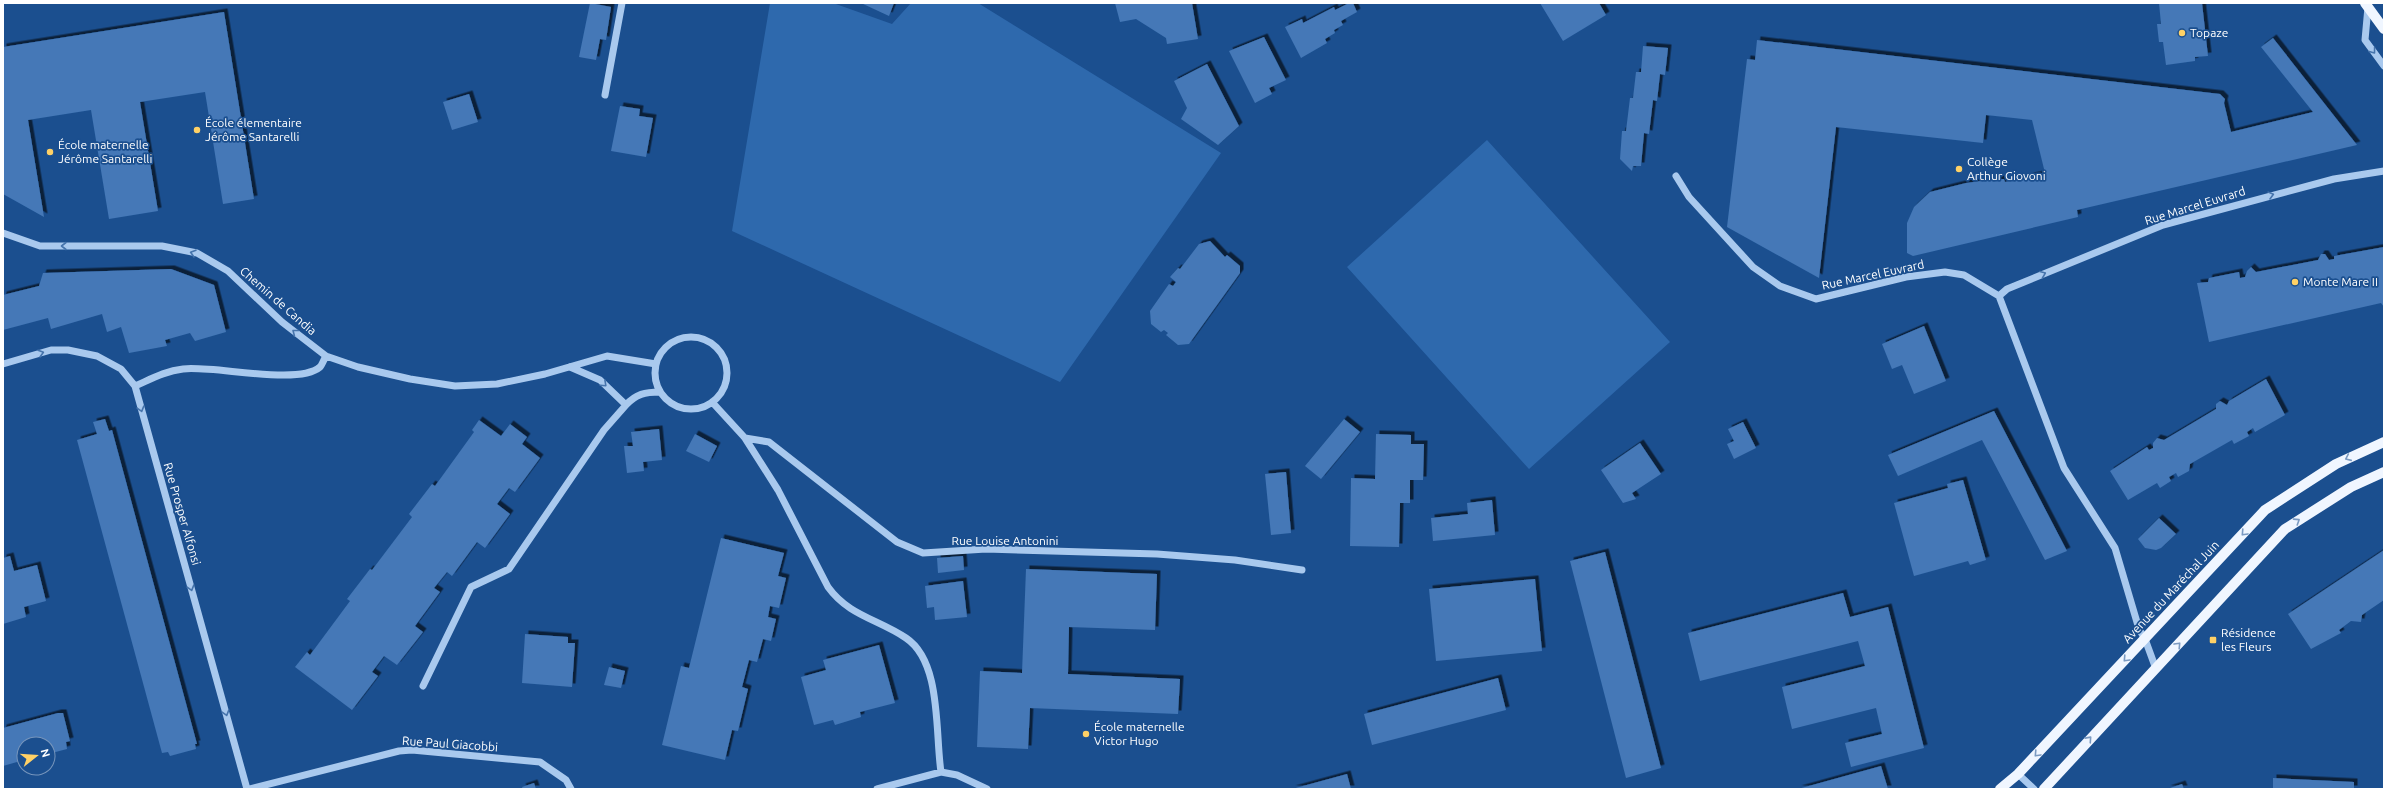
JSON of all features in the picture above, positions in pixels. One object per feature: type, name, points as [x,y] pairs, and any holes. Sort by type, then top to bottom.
[{"type":"main road","points":[[2366,5],[2384,29]]},
{"type":"main road","name":"Avenue du Maréchal Juin","points":[[2000,789],[2018,774],[2265,510],[2336,464],[2384,442]]},
{"type":"main road","points":[[2044,789],[2285,529],[2351,487],[2384,472]]},
{"type":"street","points":[[604,95],[622,3]]},
{"type":"street","points":[[2366,5],[2365,40],[2384,66]]},
{"type":"street","name":"Rue Marcel Euvrard","points":[[1676,176],[1688,196],[1754,267],[1780,286],[1816,298],[1906,277],[1945,272],[1964,275],[1999,296],[2007,289],[2163,225],[2334,179],[2384,171]]},
{"type":"street","name":"Chemin de Candia","points":[[3,233],[40,246],[162,246],[197,253],[228,271],[282,322],[326,356],[358,367],[410,379],[455,386],[497,384],[570,367],[607,356],[656,364]]},
{"type":"street","points":[[1999,296],[2064,468],[2115,548],[2139,629],[2145,639],[2156,668]]},
{"type":"street","points":[[690,336],[701,337],[712,342],[726,361],[728,372],[724,389],[712,402],[703,408],[681,408],[671,403],[660,392],[656,383],[656,364],[660,353],[678,338],[690,336]]},
{"type":"street","name":"Rue Prosper Alfonsi","points":[[3,364],[52,350],[68,350],[97,356],[121,369],[135,386],[249,789]]},
{"type":"street","points":[[135,386],[162,373],[185,368],[276,374],[306,373],[320,367],[326,356]]},
{"type":"street","points":[[570,367],[600,380],[626,406]]},
{"type":"street","points":[[423,686],[471,587],[509,569],[604,430],[634,397],[646,392],[660,392]]},
{"type":"street","points":[[712,402],[745,438],[778,490],[828,588],[838,601],[864,618],[906,638],[919,650],[928,667],[932,684],[941,772]]},
{"type":"street","name":"Rue Louise Antonini","points":[[745,438],[769,442],[897,542],[923,553],[986,549],[1157,554],[1235,560],[1302,570]]},
{"type":"street","name":"Rue Paul Giacobbi","points":[[249,789],[399,751],[412,750],[540,762],[566,780],[571,789]]},
{"type":"street","points":[[877,789],[941,772],[957,775],[987,789]]},
{"type":"street","points":[[2018,774],[2034,789]]},
{"type":"shaded area","points":[[770,3],[833,3],[892,24],[911,3],[978,3],[1221,153],[1060,382],[732,231]]},
{"type":"shaded area","points":[[1487,140],[1670,342],[1529,469],[1347,267]]},
{"type":"building","points":[[590,3],[611,7],[606,40],[600,39],[596,60],[579,57]]},
{"type":"building","points":[[861,3],[894,3],[889,16]]},
{"type":"building","points":[[1115,3],[1192,3],[1198,39],[1167,44],[1166,38],[1136,19],[1120,22]]},
{"type":"building","points":[[1349,3],[1353,3],[1357,12],[1341,21],[1343,25],[1334,30],[1335,33],[1325,39],[1327,43],[1301,58],[1285,27],[1302,19],[1303,23],[1334,7],[1335,10]]},
{"type":"building","points":[[1540,3],[1599,3],[1606,15],[1563,41]]},
{"type":"building","name":"Topaze","points":[[2159,3],[2202,3],[2208,56],[2195,57],[2195,61],[2166,65],[2163,42],[2159,42],[2157,24],[2161,24]]},
{"type":"building","points":[[224,12],[254,199],[223,204],[205,92],[140,102],[158,211],[109,219],[91,110],[28,120],[44,217],[3,194],[3,47]]},
{"type":"building","points":[[1264,37],[1286,80],[1269,88],[1272,94],[1255,103],[1229,51]]},
{"type":"building","points":[[2273,38],[2357,145],[2077,210],[2078,217],[1913,256],[1907,253],[1907,223],[1914,207],[1930,192],[1966,183],[1995,179],[2004,179],[2005,182],[2045,173],[2032,120],[1986,115],[1983,143],[1836,127],[1819,278],[1727,227],[1747,59],[1755,60],[1757,40],[2220,94],[2225,99],[2224,103],[2231,132],[2313,112],[2261,47]]},
{"type":"building","points":[[1643,46],[1668,48],[1665,75],[1660,74],[1657,101],[1653,100],[1649,134],[1644,133],[1641,166],[1633,166],[1632,171],[1620,159],[1622,131],[1626,131],[1630,98],[1633,98],[1636,72],[1641,72]]},
{"type":"building","points":[[1207,64],[1239,126],[1218,145],[1181,119],[1187,108],[1174,81]]},
{"type":"building","points":[[469,94],[478,122],[452,130],[443,102]]},
{"type":"building","points":[[620,106],[640,109],[639,116],[653,118],[646,157],[611,151]]},
{"type":"building","points":[[1210,241],[1225,257],[1227,255],[1240,266],[1240,273],[1189,344],[1178,345],[1166,335],[1168,333],[1164,330],[1161,332],[1151,324],[1150,311],[1169,284],[1173,286],[1176,282],[1170,277],[1178,268],[1180,269],[1199,244]]},
{"type":"building","name":"Monte Mare II","points":[[2384,247],[2384,307],[2381,303],[2209,342],[2197,283],[2208,282],[2209,278],[2239,272],[2240,278],[2245,277],[2247,271],[2251,267],[2256,272],[2318,260],[2321,254],[2325,254],[2329,260],[2334,259],[2334,256]]},
{"type":"building","points":[[171,269],[214,285],[226,332],[195,341],[190,333],[165,340],[167,346],[129,353],[121,327],[107,332],[102,314],[51,329],[48,318],[3,330],[3,295],[39,286],[43,273]]},
{"type":"building","points":[[1924,326],[1946,381],[1914,394],[1902,365],[1892,369],[1882,344]]},
{"type":"building","points":[[2266,379],[2285,415],[2255,432],[2253,428],[2247,432],[2249,436],[2234,444],[2232,440],[2190,464],[2189,471],[2178,477],[2176,473],[2169,477],[2171,481],[2160,488],[2157,483],[2128,500],[2110,471],[2147,447],[2149,450],[2153,448],[2153,443],[2157,438],[2164,440],[2216,409],[2216,404],[2220,401],[2227,405],[2229,401]]},
{"type":"building","points":[[1994,411],[2067,551],[2045,560],[1982,440],[1898,476],[1888,455]]},
{"type":"building","points":[[105,419],[109,431],[112,430],[197,744],[195,744],[196,749],[170,756],[168,752],[162,753],[77,440],[97,434],[93,422]]},
{"type":"building","points":[[1344,419],[1360,432],[1321,479],[1305,466]]},
{"type":"building","points":[[479,420],[501,436],[510,424],[527,437],[522,444],[540,458],[515,492],[509,488],[497,504],[510,514],[485,548],[477,542],[452,576],[447,572],[434,588],[440,592],[415,626],[423,632],[397,665],[384,656],[372,672],[378,676],[352,710],[295,667],[307,652],[310,655],[350,601],[347,599],[370,569],[372,570],[412,517],[409,514],[432,484],[435,486],[474,432],[472,430]]},
{"type":"building","points":[[1743,422],[1756,448],[1734,459],[1727,444],[1734,441],[1728,429]]},
{"type":"building","points":[[659,429],[662,460],[643,462],[644,471],[627,473],[624,446],[633,446],[631,432]]},
{"type":"building","points":[[695,434],[717,446],[709,462],[686,451]]},
{"type":"building","points":[[1376,434],[1411,435],[1411,444],[1424,444],[1423,480],[1410,480],[1410,503],[1400,503],[1399,547],[1350,546],[1351,478],[1375,479]]},
{"type":"building","points":[[1640,443],[1661,474],[1632,493],[1636,499],[1623,503],[1601,470]]},
{"type":"building","points":[[1286,472],[1291,533],[1271,535],[1265,474]]},
{"type":"building","points":[[1963,480],[1986,560],[1970,565],[1968,561],[1914,576],[1894,503],[1948,488],[1947,484]]},
{"type":"building","points":[[1492,500],[1495,535],[1433,541],[1431,518],[1468,514],[1467,503]]},
{"type":"building","points":[[2159,518],[2176,534],[2161,548],[2156,550],[2145,548],[2138,539]]},
{"type":"building","points":[[721,538],[784,553],[778,576],[786,578],[779,608],[770,606],[768,617],[776,619],[771,641],[763,639],[757,662],[749,660],[742,687],[748,689],[738,731],[732,730],[725,760],[662,745],[681,666],[689,668]]},
{"type":"building","points":[[2384,550],[2384,600],[2362,615],[2361,622],[2351,621],[2339,630],[2341,633],[2311,649],[2288,614]]},
{"type":"building","points":[[1605,552],[1661,768],[1626,778],[1570,561]]},
{"type":"building","points":[[10,556],[14,571],[37,565],[46,601],[24,607],[26,617],[3,624],[3,558]]},
{"type":"building","points":[[963,556],[964,570],[938,573],[937,558]]},
{"type":"building","points":[[1026,569],[1157,574],[1155,630],[1069,627],[1068,674],[1180,679],[1178,714],[1030,708],[1028,749],[977,747],[980,671],[1022,673]]},
{"type":"building","points":[[1535,579],[1542,651],[1436,661],[1429,589]]},
{"type":"building","points":[[963,581],[967,617],[935,620],[934,607],[927,608],[925,586]]},
{"type":"building","points":[[1843,593],[1850,617],[1888,607],[1924,748],[1851,767],[1845,743],[1882,734],[1876,708],[1792,729],[1782,687],[1865,666],[1858,641],[1700,681],[1688,633]]},
{"type":"building","points":[[525,634],[568,637],[568,643],[575,643],[572,687],[522,683]]},
{"type":"building","points":[[879,645],[895,703],[860,712],[861,717],[835,725],[833,720],[814,725],[801,677],[826,670],[823,660]]},
{"type":"building","points":[[609,667],[625,671],[621,688],[604,685]]},
{"type":"building","points":[[1498,678],[1506,710],[1372,745],[1364,714]]},
{"type":"building","points":[[58,713],[63,713],[70,741],[66,742],[67,749],[56,752],[56,736],[16,736],[16,762],[3,766],[3,728]]},
{"type":"building","points":[[1881,766],[1888,789],[1798,789]]},
{"type":"building","points":[[1347,774],[1351,789],[1292,789]]},
{"type":"building","points":[[2273,778],[2354,782],[2354,789],[2273,789]]},
{"type":"building","points":[[534,783],[536,789],[523,789],[522,787]]},
{"type":"building","points":[[2182,784],[2184,789],[2167,789]]},
{"type":"place","name":"Topaze","points":[[2182,33]]},
{"type":"place","name":"École élementaire Jérôme Santarelli","points":[[197,130]]},
{"type":"place","name":"École maternelle Jérôme Santarelli","points":[[50,152]]},
{"type":"place","name":"Collège Arthur Giovoni","points":[[1959,169]]},
{"type":"place","name":"Monte Mare II","points":[[2295,282]]},
{"type":"place","name":"Résidence les Fleurs","points":[[2213,640]]},
{"type":"place","name":"École maternelle Victor Hugo","points":[[1086,734]]}]
